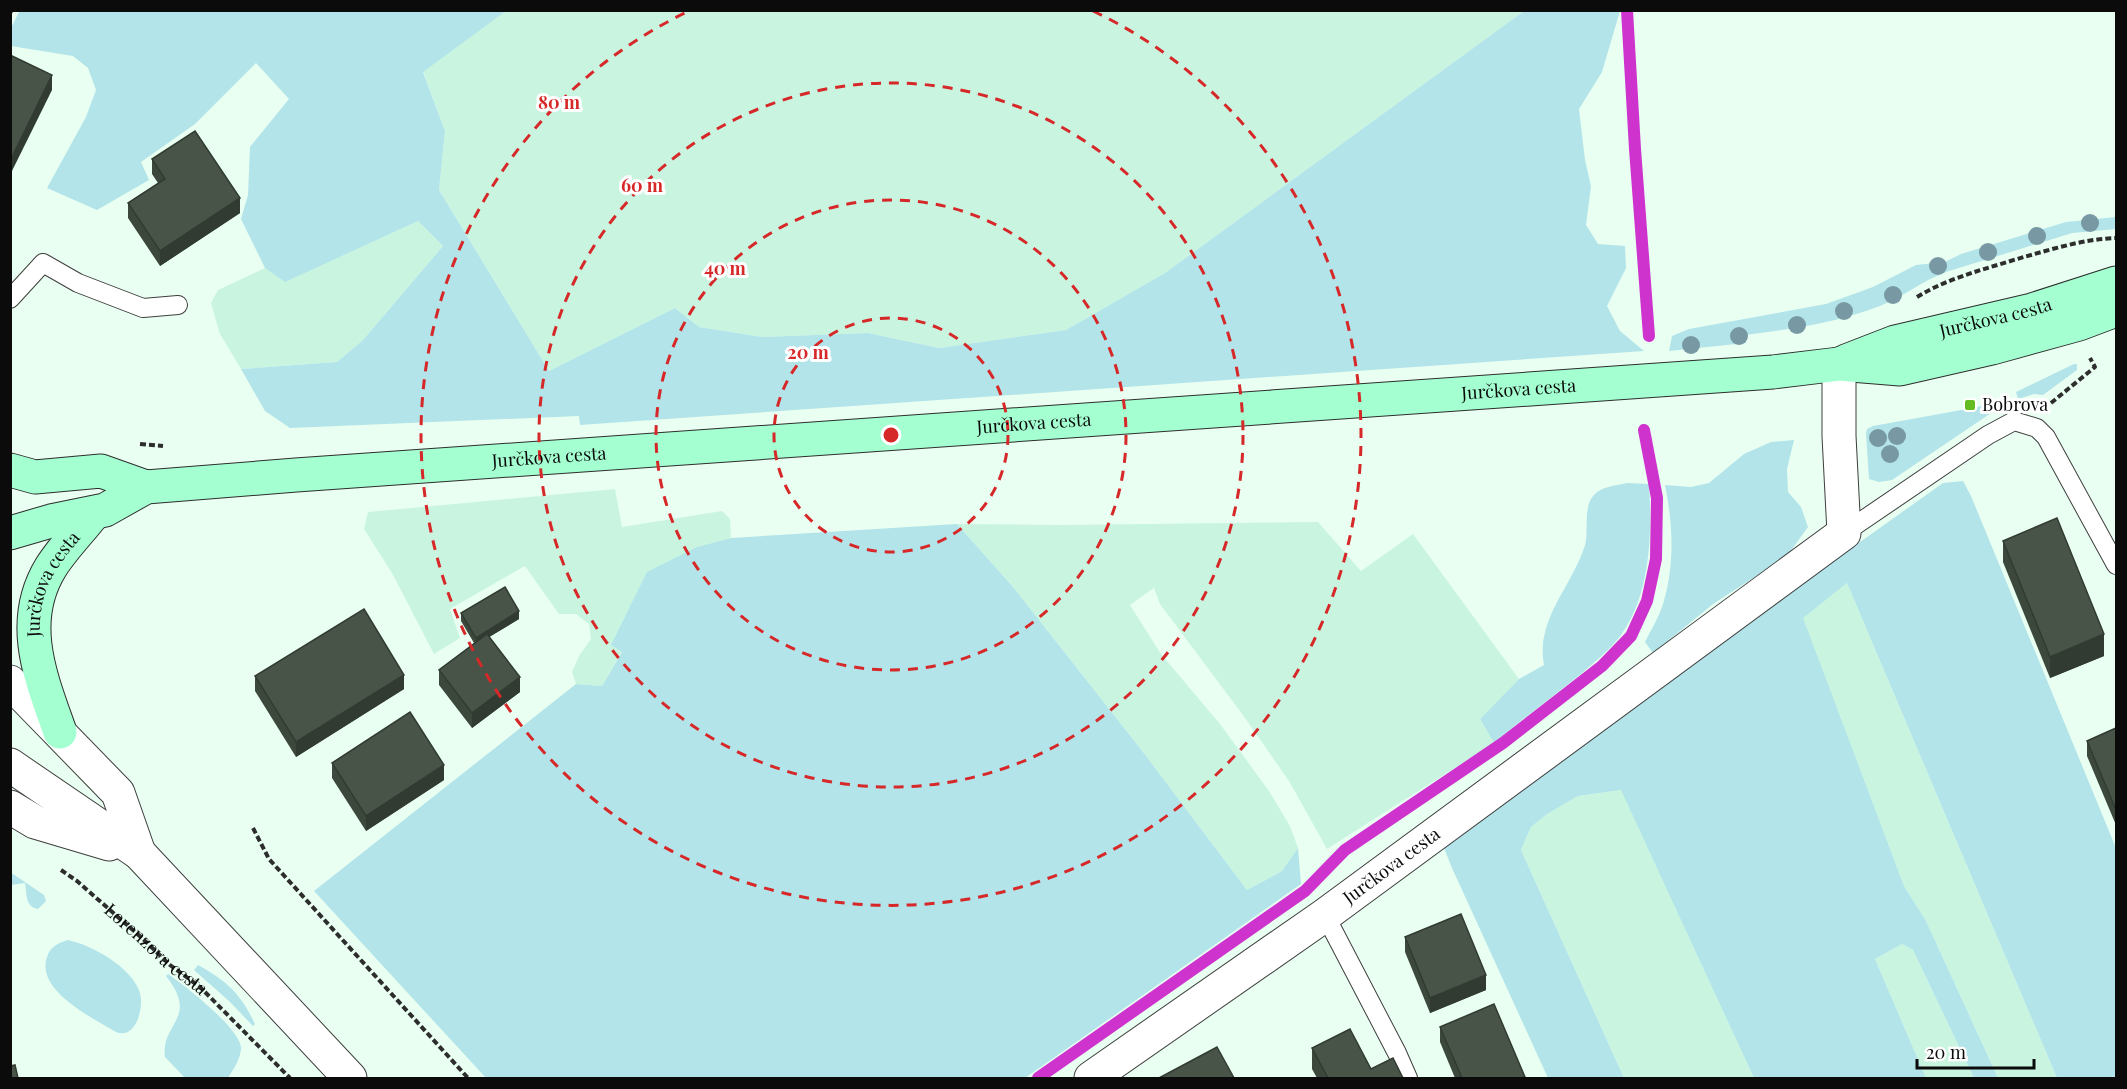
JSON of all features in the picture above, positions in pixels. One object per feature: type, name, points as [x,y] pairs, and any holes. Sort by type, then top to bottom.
[{"type":"main road","name":"Jurčkova cesta","points":[[1839,364],[1895,342],[2032,310],[2116,283]]},
{"type":"main road","name":"Jurčkova cesta","points":[[19,480],[101,471],[146,487],[332,472],[1773,372],[1839,364],[1900,369],[1992,348],[2079,324],[2116,310]]},
{"type":"main road","name":"Jurčkova cesta","points":[[10,533],[51,521],[105,510],[146,487]]},
{"type":"main road","name":"Jurčkova cesta","points":[[60,732],[38,670],[34,650],[38,599],[42,584],[52,566],[94,513]]},
{"type":"street","points":[[1839,364],[1839,436],[1844,533]]},
{"type":"street","name":"Jurčkova cesta","points":[[1091,1078],[1325,915],[1844,533]]},
{"type":"street","points":[[10,682],[118,793],[139,853]]},
{"type":"street","points":[[10,714],[60,732]]},
{"type":"street","points":[[10,765],[139,853],[350,1078]]},
{"type":"street","points":[[10,807],[35,822],[139,853]]},
{"type":"lane","points":[[10,300],[43,263],[78,283],[143,308],[178,305]]},
{"type":"lane","points":[[1844,533],[1989,435],[2014,421],[2037,428],[2046,438],[2116,565]]},
{"type":"lane","name":"Jurčkova cesta","points":[[1325,915],[1408,1078]]},
{"type":"path","points":[[2024,424],[2095,368],[2087,352]]},
{"type":"path","points":[[253,828],[269,859],[468,1078]]},
{"type":"path","name":"Lorenzova cesta","points":[[58,868],[77,881],[170,965],[200,987],[290,1078]]},
{"type":"green space","points":[[506,11],[1524,11],[1165,273],[1066,330],[939,348],[868,333],[762,337],[699,327],[675,308],[549,371],[439,190],[445,131],[423,71]]},
{"type":"green space","points":[[418,221],[443,246],[363,340],[337,362],[241,369],[220,334],[211,303],[218,290],[265,268],[285,281]]},
{"type":"green space","points":[[615,489],[622,527],[722,511],[730,519],[731,538],[697,547],[611,645],[622,651],[602,686],[576,684],[572,672],[579,656],[591,639],[589,624],[576,614],[559,614],[525,566],[450,609],[460,638],[434,654],[392,573],[364,529],[368,512]]},
{"type":"green space","points":[[1318,522],[1361,571],[1413,534],[1519,679],[1480,719],[1494,743],[1327,849],[1289,781],[1160,604],[1154,588],[1130,605],[1161,654],[1220,724],[1269,791],[1290,826],[1298,848],[1282,871],[1247,890],[1143,752],[1013,587],[957,524]]},
{"type":"green space","points":[[1847,583],[2057,1078],[1998,1078],[1926,921],[1904,886],[1802,618]]},
{"type":"green space","points":[[1622,790],[1754,1078],[1624,1078],[1521,850],[1531,827],[1547,814],[1578,796]]},
{"type":"green space","points":[[1902,944],[1913,950],[1974,1078],[1926,1078],[1875,959]]},
{"type":"shaded area","points":[[20,10],[506,11],[423,72],[445,131],[439,190],[549,371],[675,308],[699,327],[762,337],[868,333],[939,348],[1066,330],[1165,273],[1524,11],[1620,11],[1602,72],[1579,109],[1585,160],[1591,186],[1586,225],[1598,244],[1625,246],[1626,268],[1607,306],[1620,331],[1644,351],[580,425],[579,416],[290,428],[265,411],[241,369],[337,362],[363,340],[443,246],[418,221],[285,282],[265,268],[241,219],[248,195],[250,147],[289,99],[256,63],[195,124],[141,162],[149,180],[97,210],[47,188],[86,117],[96,90],[88,68],[73,56],[11,46],[11,28]]},
{"type":"shaded area","points":[[2116,217],[2116,229],[2072,233],[1946,272],[1888,302],[1847,317],[1797,328],[1745,335],[1746,343],[1669,351],[1672,336],[1689,329],[1826,304],[1873,287],[1916,265],[1945,262],[1961,254],[2066,222]]},
{"type":"shaded area","points":[[2077,364],[2077,370],[2043,395],[2034,394],[2018,399],[2016,392]]},
{"type":"shaded area","points":[[1998,400],[2000,407],[1892,480],[1879,482],[1869,479],[1867,429],[1978,407]]},
{"type":"shaded area","points":[[1794,440],[1787,469],[1788,492],[1801,507],[1808,527],[1787,556],[1713,604],[1653,653],[1645,642],[1663,604],[1670,574],[1672,545],[1665,485],[1691,487],[1709,483],[1744,454],[1771,442]]},
{"type":"shaded area","points":[[1963,481],[2116,848],[2116,1078],[2057,1078],[1847,583],[1803,618],[1904,886],[1926,921],[1998,1078],[1974,1078],[1913,950],[1902,944],[1875,959],[1926,1078],[1754,1078],[1621,790],[1578,796],[1547,814],[1531,827],[1521,850],[1624,1078],[1548,1078],[1442,843],[1607,722],[1943,483]]},
{"type":"shaded area","points":[[1627,483],[1649,484],[1650,503],[1649,542],[1644,582],[1631,618],[1621,635],[1602,656],[1494,743],[1480,719],[1519,679],[1544,665],[1545,633],[1585,545],[1590,501],[1600,490]]},
{"type":"shaded area","points":[[957,524],[1013,587],[1143,752],[1247,890],[1282,871],[1298,848],[1301,884],[1025,1078],[486,1078],[314,891],[576,684],[602,686],[622,652],[611,645],[647,572],[697,547],[731,538]]},
{"type":"shaded area","points":[[10,872],[44,895],[46,901],[38,909],[29,903],[25,883],[11,885]]},
{"type":"shaded area","points":[[68,940],[88,947],[110,959],[136,984],[140,993],[141,1007],[137,1021],[129,1031],[116,1032],[82,1012],[58,992],[50,981],[46,969],[48,954],[55,946]]},
{"type":"shaded area","points":[[198,965],[232,989],[250,1014],[255,1024],[253,1026],[194,970]]},
{"type":"shaded area","points":[[168,974],[222,1019],[239,1040],[240,1056],[228,1078],[185,1078],[165,1057],[168,1036],[179,1012],[176,990],[166,976]]},
{"type":"building","points":[[10,55],[52,75],[10,161]]},
{"type":"building","points":[[195,131],[240,198],[160,251],[128,203],[165,179],[152,159]]},
{"type":"building","points":[[2057,518],[2104,634],[2050,657],[2003,541]]},
{"type":"building","points":[[505,587],[519,611],[476,638],[461,613]]},
{"type":"building","points":[[364,609],[404,675],[296,742],[255,676]]},
{"type":"building","points":[[487,634],[520,677],[472,713],[439,670]]},
{"type":"building","points":[[410,712],[444,765],[366,816],[332,763]]},
{"type":"building","points":[[2116,728],[2116,810],[2087,741]]},
{"type":"building","points":[[1461,914],[1486,975],[1430,998],[1405,937]]},
{"type":"building","points":[[1494,1004],[1525,1077],[1462,1078],[1440,1027]]},
{"type":"building","points":[[1350,1029],[1371,1069],[1393,1058],[1403,1078],[1328,1078],[1312,1048]]},
{"type":"building","points":[[1217,1047],[1234,1078],[1159,1078]]},
{"type":"building","points":[[15,1065],[18,1078],[10,1078],[10,1066]]},
{"type":"waterway","points":[[1627,10],[1649,336]]},
{"type":"waterway","points":[[1038,1078],[1305,891],[1345,850],[1503,743],[1602,666],[1631,636],[1647,601],[1656,559],[1657,498],[1644,430]]},
{"type":"place","name":"Bobrova","points":[[1970,405]]}]
